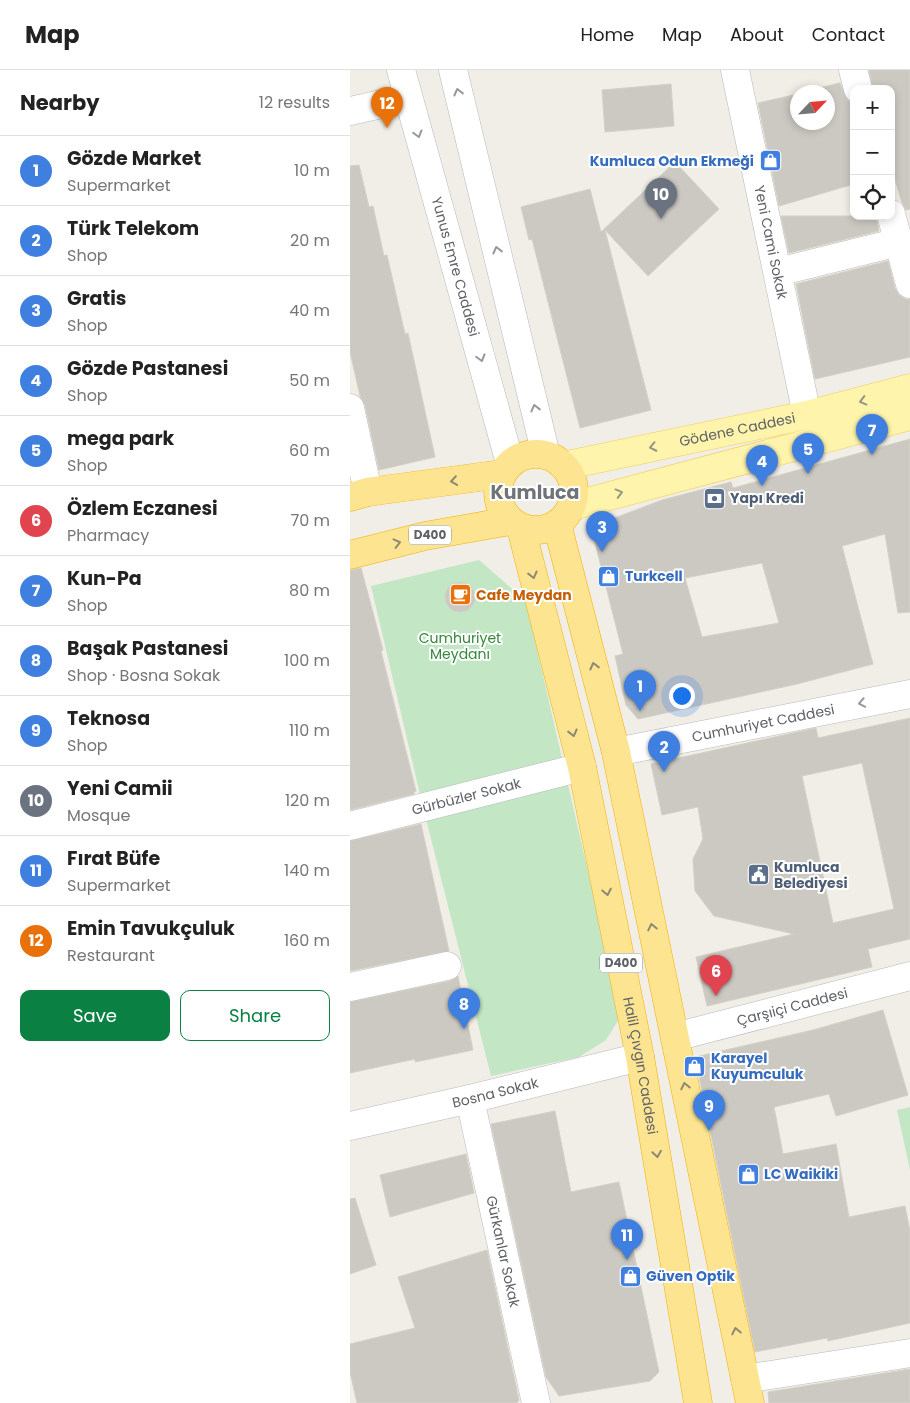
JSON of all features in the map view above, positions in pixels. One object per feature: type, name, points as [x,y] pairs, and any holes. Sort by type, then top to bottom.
[{"type":"highway","points":[[534,454],[555,461],[569,474],[573,484],[574,495],[564,515],[546,530],[533,531],[516,525],[502,511],[498,499],[498,486],[506,469],[521,457],[534,454]]},
{"type":"highway","points":[[359,495],[506,469]]},
{"type":"highway","name":"D400","points":[[564,515],[616,752],[748,1391]]},
{"type":"highway","name":"D400","points":[[350,554],[425,536],[516,525]]},
{"type":"highway","name":"Halil Çıvgın Caddesi","points":[[516,525],[582,767],[640,1057],[698,1403]]},
{"type":"main road","name":"Gödene Caddesi","points":[[555,461],[807,415],[910,388]]},
{"type":"main road","name":"Gödene Caddesi","points":[[564,515],[910,416]]},
{"type":"street","name":"Yunus Emre Caddesi","points":[[401,70],[506,469]]},
{"type":"street","points":[[453,70],[555,461]]},
{"type":"street","name":"Yeni Cami Sokak","points":[[735,70],[807,415]]},
{"type":"street","points":[[853,70],[857,85]]},
{"type":"street","points":[[350,111],[408,98]]},
{"type":"street","points":[[893,220],[910,284]]},
{"type":"street","points":[[778,272],[899,242]]},
{"type":"street","points":[[350,408],[359,495]]},
{"type":"street","name":"Cumhuriyet Caddesi","points":[[616,752],[910,694]]},
{"type":"street","name":"Gürbüzler Sokak","points":[[350,826],[582,767]]},
{"type":"street","points":[[350,987],[446,966]]},
{"type":"street","name":"Çarşıiçi Caddesi","points":[[674,1037],[910,976]]},
{"type":"street","name":"Bosna Sokak","points":[[350,1126],[470,1099],[640,1057]]},
{"type":"street","name":"Gürkanlar Sokak","points":[[470,1099],[536,1403]]},
{"type":"street","points":[[748,1391],[910,1353]]},
{"type":"green space","name":"Cumhuriyet Meydanı","points":[[479,560],[526,601],[621,1016],[606,1040],[579,1057],[491,1076],[424,811],[371,586]]},
{"type":"green space","points":[[910,1107],[910,1170],[897,1110]]},
{"type":"building","points":[[869,70],[910,70],[910,209],[906,210],[902,203],[895,179],[895,85],[872,85]]},
{"type":"building","points":[[840,83],[847,100],[850,102],[850,185],[779,206],[758,103],[790,96],[790,130],[835,130],[835,85],[832,85]]},
{"type":"building","points":[[671,84],[674,126],[605,132],[602,90]]},
{"type":"building","points":[[675,162],[719,209],[648,276],[605,230],[651,410],[580,428],[532,239],[529,240],[521,207],[590,189],[601,232]]},
{"type":"building","points":[[359,165],[369,207],[373,206],[384,256],[387,255],[405,334],[408,333],[435,457],[379,470],[365,405],[360,396],[350,352],[350,166]]},
{"type":"building","points":[[781,216],[850,216],[850,220],[877,220],[879,231],[789,253]]},
{"type":"building","points":[[888,261],[895,288],[899,295],[910,299],[910,357],[815,379],[796,284]]},
{"type":"building","points":[[910,439],[910,612],[898,613],[885,534],[842,546],[873,664],[797,684],[638,719],[626,705],[615,656],[623,654],[591,527],[662,500],[731,482],[733,488]],"holes":[[[762,563],[779,623],[702,637],[685,578]]]},
{"type":"building","points":[[361,568],[383,650],[381,651],[416,791],[414,794],[350,810],[350,570]]},
{"type":"building","name":"Cafe Meydan","points":[[460,582],[471,586],[475,597],[471,608],[460,612],[449,608],[445,597],[449,586]]},
{"type":"building","points":[[910,718],[910,939],[868,949],[872,967],[707,1006],[696,957],[794,934],[714,916],[695,891],[693,859],[703,839],[698,807],[662,815],[651,764],[816,728],[818,738]],"holes":[[[862,763],[894,909],[833,923],[802,776]]]},
{"type":"building","points":[[421,824],[449,951],[350,971],[350,841]]},
{"type":"building","points":[[458,976],[473,1050],[415,1062],[415,1059],[350,1073],[350,1002],[450,981]]},
{"type":"building","points":[[883,1010],[908,1095],[836,1116],[829,1094],[774,1107],[783,1154],[836,1144],[849,1217],[905,1206],[910,1231],[910,1323],[828,1341],[827,1338],[755,1352],[695,1057],[813,1030]]},
{"type":"building","points":[[555,1111],[571,1192],[619,1182],[659,1372],[650,1381],[559,1396],[546,1377],[491,1124]]},
{"type":"building","points":[[466,1154],[474,1193],[390,1217],[380,1175]]},
{"type":"building","points":[[355,1198],[376,1265],[350,1274],[350,1199]]},
{"type":"building","points":[[487,1250],[519,1400],[517,1403],[357,1403],[350,1372],[350,1344],[415,1328],[398,1277]]},
{"type":"building","points":[[910,1369],[910,1403],[769,1403],[768,1392]]},
{"type":"place","name":"Emin Tavukçuluk","points":[[387,128]]},
{"type":"place","name":"Kumluca Odun Ekmeği","points":[[770,161]]},
{"type":"place","name":"Yeni Camii","points":[[661,219]]},
{"type":"place","name":"Kun-Pa","points":[[872,455]]},
{"type":"place","name":"mega park","points":[[808,474]]},
{"type":"place","name":"Gözde Pastanesi","points":[[762,486]]},
{"type":"place","name":"Yapı Kredi","points":[[714,498]]},
{"type":"place","name":"Gratis","points":[[602,552]]},
{"type":"place","name":"Turkcell","points":[[609,576]]},
{"type":"place","name":"Cafe Meydan","points":[[460,595]]},
{"type":"place","name":"Gözde Market","points":[[640,711]]},
{"type":"place","name":"Türk Telekom","points":[[664,772]]},
{"type":"place","name":"Kumluca Belediyesi","points":[[758,875]]},
{"type":"place","name":"Özlem Eczanesi","points":[[716,996]]},
{"type":"place","name":"Başak Pastanesi","points":[[464,1029]]},
{"type":"place","name":"Karayel Kuyumculuk","points":[[695,1066]]},
{"type":"place","name":"Teknosa","points":[[709,1131]]},
{"type":"place","name":"LC Waikiki","points":[[748,1174]]},
{"type":"place","name":"Fırat Büfe","points":[[627,1260]]},
{"type":"place","name":"Güven Optik","points":[[630,1276]]},
{"type":"district","name":"Kumluca","points":[[535,492]]}]
